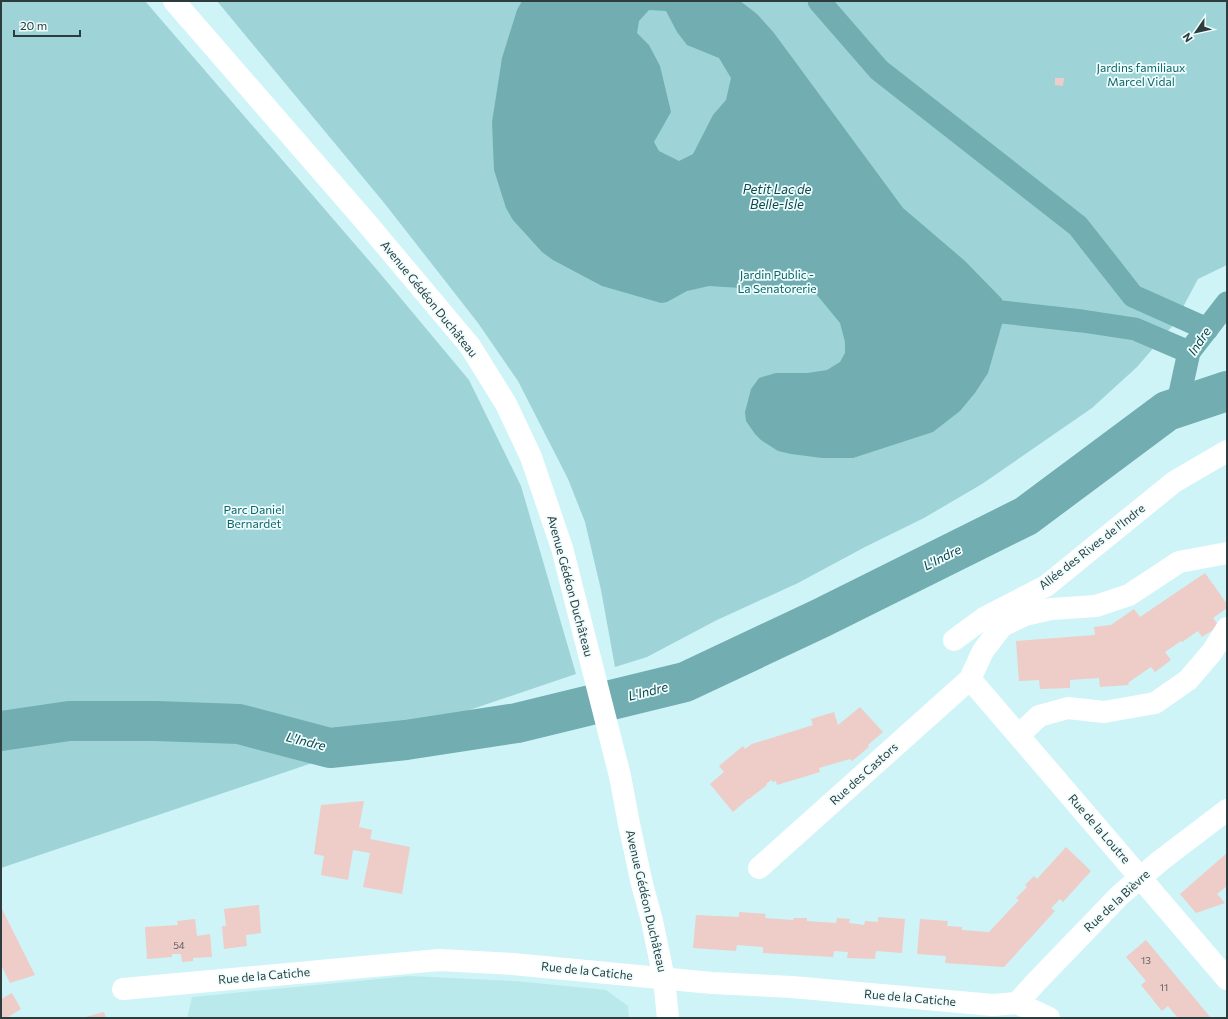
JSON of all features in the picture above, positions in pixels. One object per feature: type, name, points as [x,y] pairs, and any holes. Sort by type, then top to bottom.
[{"type":"street","name":"Avenue Gédéon Duchâteau","points":[[174,1],[365,221],[470,346],[506,404],[531,457],[562,548],[620,776],[642,884],[652,921],[664,979],[668,1018]]},
{"type":"street","name":"Allée des Rives de l'Indre","points":[[954,640],[984,618],[1046,586],[1174,482],[1227,451]]},
{"type":"street","points":[[970,679],[983,651],[1002,626],[1025,616],[1051,609],[1096,606],[1129,595],[1179,562],[1227,553]]},
{"type":"street","points":[[1019,735],[1039,716],[1068,708],[1104,712],[1155,703],[1188,680],[1212,652],[1227,628]]},
{"type":"street","name":"Rue de la Loutre","points":[[970,679],[1227,979]]},
{"type":"street","name":"Rue des Castors","points":[[759,868],[970,679]]},
{"type":"street","name":"Rue de la Bièvre","points":[[1017,1003],[1120,895],[1227,810]]},
{"type":"street","name":"Rue de la Catiche","points":[[123,989],[439,960],[513,964],[664,979],[792,987],[993,1005],[1017,1003]]},
{"type":"street","points":[[1017,1003],[1048,1018]]},
{"type":"shaded area","points":[[409,976],[516,981],[606,990],[628,1006],[629,1018],[187,1018],[192,997]]},
{"type":"green space","name":"Parc Daniel Bernardet","points":[[1,1],[145,1],[378,271],[469,380],[521,486],[576,674],[1,868]]},
{"type":"green space","name":"Jardin Public - La Senatorerie","points":[[217,1],[1227,1],[1227,265],[1198,279],[1174,324],[1137,367],[1092,408],[982,484],[924,518],[865,547],[798,583],[717,620],[647,657],[615,667],[601,590],[585,522],[568,479],[518,381],[478,323],[385,204]]},
{"type":"water","name":"Petit Lac de Belle-Isle","points":[[522,1],[740,1],[757,14],[774,33],[903,208],[965,261],[1002,299],[1002,324],[988,373],[975,393],[960,411],[933,432],[853,458],[822,458],[778,451],[761,440],[755,434],[746,421],[745,412],[751,389],[759,378],[776,373],[807,373],[827,370],[840,362],[845,353],[845,342],[840,323],[817,295],[803,292],[709,286],[687,291],[667,302],[661,303],[602,286],[553,260],[542,252],[513,220],[506,208],[494,170],[492,122],[502,58],[517,10]],"holes":[[[649,10],[666,11],[677,32],[687,45],[719,58],[731,78],[726,100],[713,115],[693,154],[679,161],[659,151],[654,142],[671,112],[660,66],[649,45],[637,33],[639,21]]]},
{"type":"building","points":[[1055,78],[1064,78],[1063,86],[1055,85]]},
{"type":"building","points":[[1205,573],[1227,604],[1227,608],[1213,618],[1219,626],[1202,637],[1198,631],[1165,652],[1171,660],[1155,672],[1151,667],[1129,682],[1128,685],[1100,687],[1099,678],[1070,680],[1070,688],[1040,689],[1039,680],[1019,681],[1016,641],[1095,635],[1094,627],[1111,625],[1134,609],[1140,617]]},
{"type":"building","points":[[860,707],[883,732],[868,745],[869,747],[852,761],[850,759],[819,768],[820,772],[777,785],[776,781],[773,782],[771,780],[766,784],[767,785],[733,812],[710,784],[724,772],[719,766],[743,746],[745,749],[752,744],[813,725],[811,719],[834,712],[838,725]]},
{"type":"building","points":[[364,801],[359,827],[372,830],[370,839],[410,847],[402,894],[363,887],[370,853],[353,850],[348,880],[321,875],[324,856],[314,854],[321,805]]},
{"type":"building","points":[[1066,847],[1091,871],[1063,902],[1060,899],[1051,908],[1055,911],[1004,967],[945,963],[946,956],[917,954],[920,919],[948,921],[947,926],[962,927],[962,930],[989,932],[1019,900],[1016,898],[1027,887],[1025,885],[1034,876],[1037,879]]},
{"type":"building","points":[[1227,853],[1227,886],[1217,894],[1225,903],[1196,913],[1180,894]]},
{"type":"building","points":[[259,905],[261,933],[246,935],[247,946],[224,949],[222,926],[226,926],[224,909]]},
{"type":"building","points":[[1,907],[35,975],[10,983],[1,965]]},
{"type":"building","points":[[739,912],[766,914],[765,918],[793,920],[794,918],[807,918],[807,921],[836,923],[837,918],[850,919],[849,923],[864,925],[865,921],[878,922],[878,917],[905,919],[902,953],[876,951],[875,959],[847,958],[848,952],[834,951],[833,957],[763,953],[763,947],[737,945],[736,951],[693,948],[696,915],[739,917]]},
{"type":"building","points":[[195,919],[197,936],[210,934],[212,957],[193,958],[193,961],[182,962],[181,954],[172,954],[172,957],[147,959],[145,927],[178,925],[177,921]]},
{"type":"building","points":[[1146,940],[1211,1018],[1178,1018],[1168,1006],[1162,1011],[1141,985],[1146,981],[1126,957]]},
{"type":"building","points":[[12,993],[21,1009],[8,1017],[9,1018],[1,1018],[1,999]]},
{"type":"building","points":[[104,1012],[106,1018],[82,1018]]},
{"type":"waterway","points":[[819,1],[879,70],[1078,226],[1133,296],[1207,329]]},
{"type":"waterway","name":"Indre","points":[[1177,407],[1189,352],[1227,303]]},
{"type":"waterway","points":[[1002,312],[1082,321],[1135,329],[1189,352]]},
{"type":"waterway","name":"L'Indre","points":[[1,731],[69,721],[156,721],[239,724],[330,748],[406,740],[517,723],[685,682],[821,618],[1026,516],[1167,411],[1227,391]]},
{"type":"park label","name":"Jardins familiaux Marcel Vidal","points":[[1141,75]]}]
